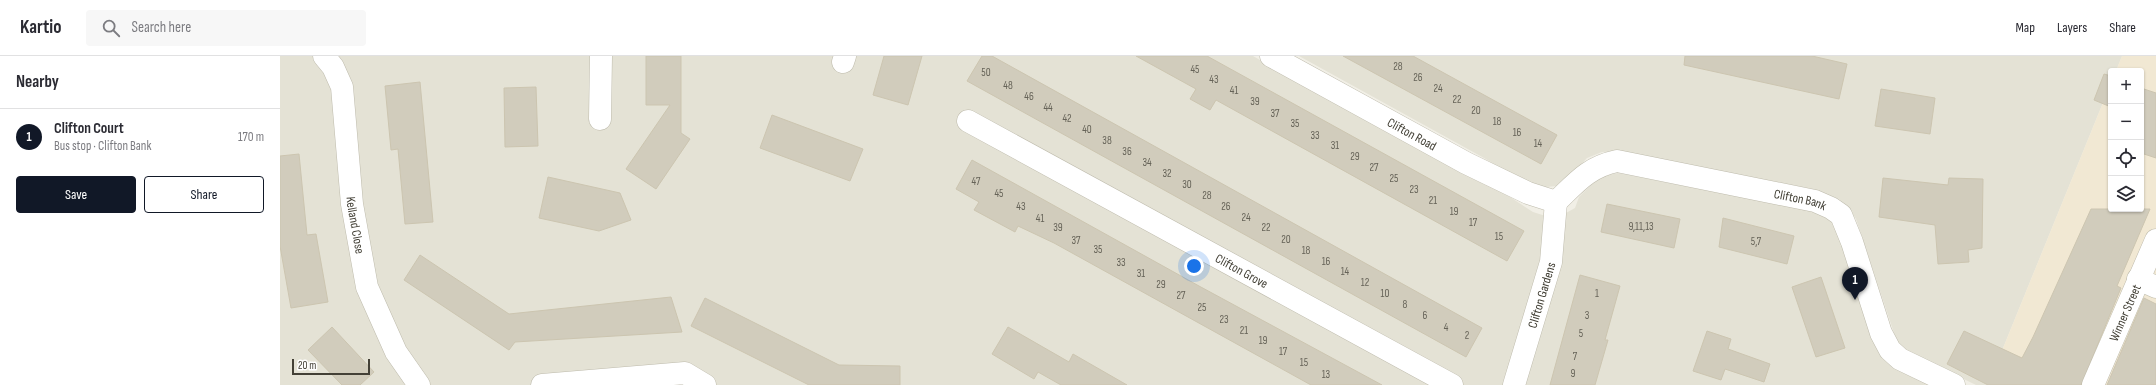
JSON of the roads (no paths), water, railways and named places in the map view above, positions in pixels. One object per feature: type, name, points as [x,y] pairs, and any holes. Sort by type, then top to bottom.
[{"type":"street","name":"Kelland Close","points":[[324,56],[333,67],[342,87],[352,204],[367,287],[396,352],[419,385]]},
{"type":"street","points":[[600,119],[601,56]]},
{"type":"street","name":"Clifton Road","points":[[1271,56],[1466,163],[1528,193],[1556,202]]},
{"type":"street","name":"Clifton Grove","points":[[968,121],[1452,385]]},
{"type":"street","name":"Clifton Bank","points":[[1556,202],[1590,170],[1602,164],[1616,161],[1815,201],[1831,208],[1841,215],[1852,242],[1881,333],[1890,350],[1900,359],[1954,385]]},
{"type":"street","name":"Clifton Gardens","points":[[1514,385],[1551,262],[1556,202]]},
{"type":"street","name":"Winner Street","points":[[2093,385],[2147,283],[2156,240]]},
{"type":"street","points":[[542,385],[685,373],[705,385]]},
{"type":"place","name":"Clifton Court","points":[[1855,300]]}]
